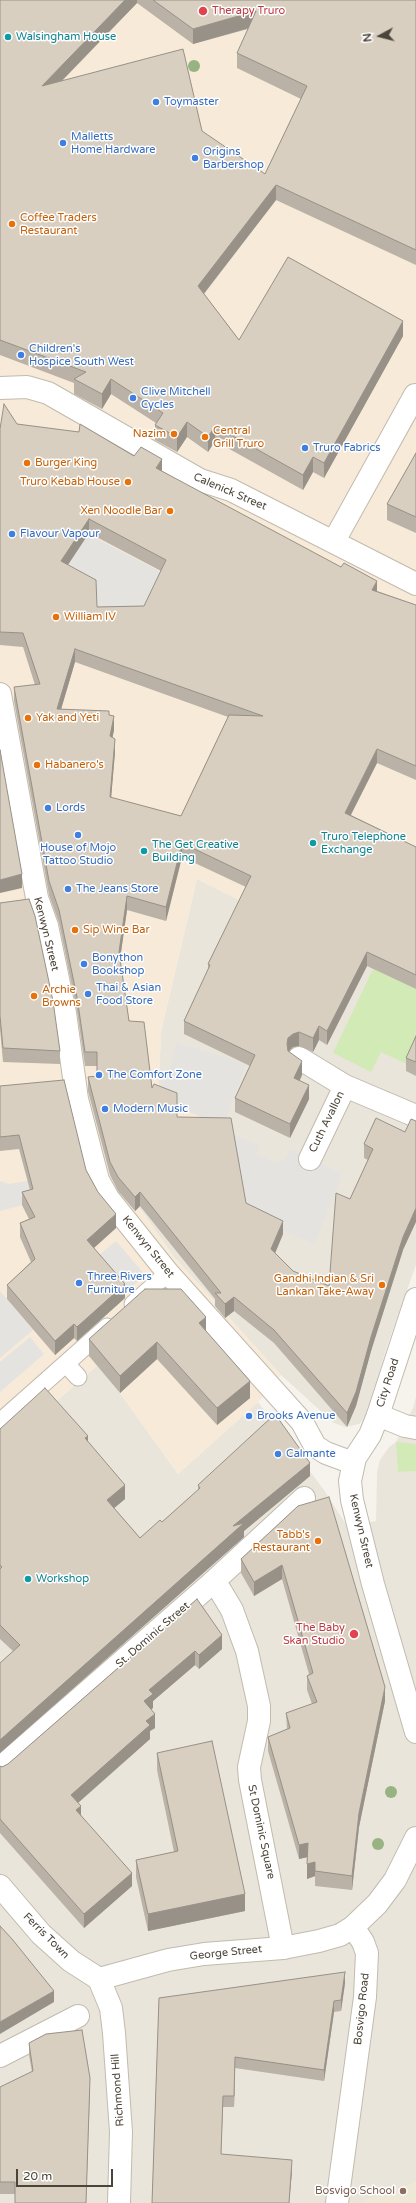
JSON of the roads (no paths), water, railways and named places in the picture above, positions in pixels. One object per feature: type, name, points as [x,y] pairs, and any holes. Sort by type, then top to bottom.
[{"type":"street","name":"Calenick Street","points":[[0,388],[27,387],[48,393],[200,480],[231,490],[416,584]]},
{"type":"street","points":[[334,542],[415,395]]},
{"type":"street","name":"Kenwyn Street","points":[[0,694],[37,898],[47,926],[65,1013],[77,1099],[98,1180],[108,1198],[168,1272],[302,1422],[315,1446],[326,1453],[353,1464],[350,1481],[352,1500],[383,1619],[416,1732]]},
{"type":"street","points":[[15,902],[37,898]]},
{"type":"street","name":"Cuth Avallon","points":[[299,1058],[345,1086],[416,1116]]},
{"type":"street","name":"Cuth Avallon","points":[[310,1159],[345,1086]]},
{"type":"street","name":"City Road","points":[[353,1464],[359,1450],[370,1435],[378,1415],[416,1299]]},
{"type":"street","points":[[378,1415],[405,1426],[416,1428]]},
{"type":"street","name":"St. Dominic Street","points":[[0,1768],[212,1583],[304,1498]]},
{"type":"street","name":"St Dominic Square","points":[[212,1583],[220,1590],[228,1603],[248,1651],[259,1706],[259,1721],[249,1767],[250,1780],[283,1948]]},
{"type":"street","points":[[353,1927],[377,1904],[395,1880],[416,1838]]},
{"type":"street","name":"Ferris Town","points":[[0,1886],[41,1934],[71,1961],[99,1979]]},
{"type":"street","name":"George Street","points":[[99,1979],[168,1960],[204,1954],[283,1948],[319,1941],[340,1935],[353,1927]]},
{"type":"street","name":"Bosvigo Road","points":[[337,2203],[364,2005],[367,1953],[363,1942],[353,1927]]},
{"type":"street","name":"Richmond Hill","points":[[99,1979],[111,2008],[114,2033],[121,2132],[119,2203]]},
{"type":"street","points":[[0,2056],[78,2016]]},
{"type":"lane","points":[[0,1422],[168,1272]]},
{"type":"lane","points":[[66,1364],[78,1377]]},
{"type":"place","name":"Therapy Truro","points":[[203,11]]},
{"type":"place","name":"Walsingham House","points":[[8,37]]},
{"type":"place","name":"Toymaster","points":[[156,102]]},
{"type":"place","name":"Malletts Home Hardware","points":[[63,143]]},
{"type":"place","name":"Origins Barbershop","points":[[195,158]]},
{"type":"place","name":"Coffee Traders Restaurant","points":[[12,224]]},
{"type":"place","name":"Children's Hospice South West","points":[[21,355]]},
{"type":"place","name":"Clive Mitchell Cycles","points":[[133,398]]},
{"type":"place","name":"Nazim","points":[[174,434]]},
{"type":"place","name":"Central Grill Truro","points":[[205,437]]},
{"type":"place","name":"Truro Fabrics","points":[[305,448]]},
{"type":"place","name":"Burger King","points":[[27,463]]},
{"type":"place","name":"Truro Kebab House","points":[[128,482]]},
{"type":"place","name":"Xen Noodle Bar","points":[[170,511]]},
{"type":"place","name":"Flavour Vapour","points":[[12,534]]},
{"type":"place","name":"William IV","points":[[56,617]]},
{"type":"place","name":"Yak and Yeti","points":[[28,718]]},
{"type":"place","name":"Habanero's","points":[[37,765]]},
{"type":"place","name":"Lords","points":[[48,808]]},
{"type":"place","name":"House of Mojo Tattoo Studio","points":[[78,835]]},
{"type":"place","name":"Truro Telephone Exchange","points":[[313,843]]},
{"type":"place","name":"The Get Creative Building","points":[[144,851]]},
{"type":"place","name":"The Jeans Store","points":[[68,889]]},
{"type":"place","name":"Sip Wine Bar","points":[[75,930]]},
{"type":"place","name":"Bonython Bookshop","points":[[84,964]]},
{"type":"place","name":"Thai & Asian Food Store","points":[[88,994]]},
{"type":"place","name":"Archie Browns","points":[[34,996]]},
{"type":"place","name":"The Comfort Zone","points":[[99,1075]]},
{"type":"place","name":"Modern Music","points":[[105,1109]]},
{"type":"place","name":"Three Rivers Furniture","points":[[79,1283]]},
{"type":"place","name":"Gandhi Indian & Sri Lankan Take-Away","points":[[382,1285]]},
{"type":"place","name":"Brooks Avenue","points":[[249,1416]]},
{"type":"place","name":"Calmante","points":[[278,1454]]},
{"type":"place","name":"Tabb's Restaurant","points":[[318,1541]]},
{"type":"place","name":"Workshop","points":[[28,1579]]},
{"type":"place","name":"The Baby Skan Studio","points":[[354,1634]]},
{"type":"place","name":"Bosvigo School","points":[[403,2191]]}]
